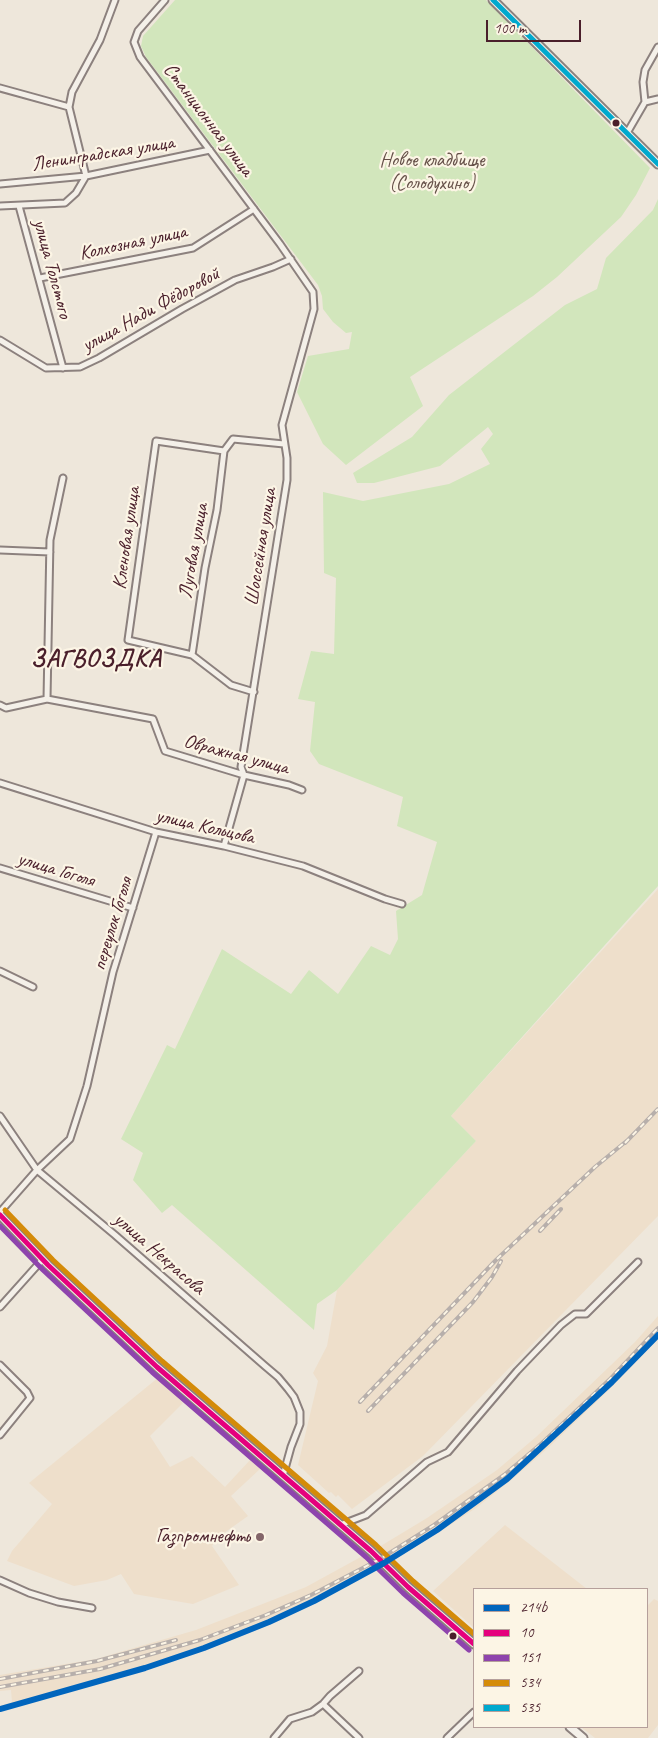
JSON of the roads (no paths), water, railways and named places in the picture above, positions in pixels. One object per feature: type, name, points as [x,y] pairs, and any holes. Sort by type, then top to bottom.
[{"type":"main road","points":[[495,1],[658,164]]},
{"type":"main road","points":[[0,1213],[43,1259],[157,1367],[371,1551],[408,1587],[473,1643]]},
{"type":"main road","points":[[571,1728],[583,1738]]},
{"type":"street","points":[[0,206],[65,203],[76,192],[86,176],[68,107],[72,92],[100,40],[115,0]]},
{"type":"street","name":"Станционная улица","points":[[165,0],[138,31],[134,42],[140,57],[290,259]]},
{"type":"street","points":[[627,133],[645,102],[643,82],[645,70],[658,47]]},
{"type":"street","points":[[0,88],[68,107]]},
{"type":"street","points":[[645,102],[658,99]]},
{"type":"street","name":"Ленинградская улица","points":[[0,184],[86,176],[210,150]]},
{"type":"street","name":"улица Толстого","points":[[20,206],[63,368]]},
{"type":"street","name":"Колхозная улица","points":[[40,278],[193,248],[254,209]]},
{"type":"street","name":"улица Нади Фёдоровой","points":[[0,340],[46,368],[80,367],[182,308],[235,280],[290,259]]},
{"type":"street","name":"Шоссейная улица","points":[[224,846],[244,775],[241,767],[287,480],[287,458],[282,424],[314,309],[314,292],[290,259]]},
{"type":"street","points":[[224,451],[233,439],[284,444]]},
{"type":"street","name":"Кленовая улица","points":[[192,656],[128,640],[156,441],[224,451]]},
{"type":"street","name":"Луговая улица","points":[[192,656],[224,451]]},
{"type":"street","points":[[46,699],[50,540],[63,478]]},
{"type":"street","points":[[0,550],[50,552]]},
{"type":"street","points":[[192,656],[232,685],[254,692]]},
{"type":"street","name":"Овражная улица","points":[[0,705],[6,708],[46,699],[153,719],[165,751],[302,790]]},
{"type":"street","name":"улица Кольцова","points":[[0,783],[156,832],[224,846],[302,866],[402,904]]},
{"type":"street","name":"переулок Гоголя","points":[[0,1213],[37,1170],[70,1138],[87,1086],[113,972],[156,832]]},
{"type":"street","name":"улица Гоголя","points":[[0,868],[133,908]]},
{"type":"street","points":[[0,971],[33,987]]},
{"type":"street","name":"улица Некрасова","points":[[0,1116],[37,1170],[115,1235],[278,1377],[294,1397],[300,1412],[300,1424],[283,1476]]},
{"type":"street","points":[[0,1306],[43,1259]]},
{"type":"street","points":[[340,1525],[366,1514],[427,1462],[448,1452],[517,1371],[561,1325],[575,1314],[586,1314],[638,1262]]},
{"type":"street","points":[[0,1365],[27,1392],[30,1398],[0,1435]]},
{"type":"street","points":[[0,1580],[58,1602],[92,1608]]},
{"type":"street","points":[[274,1738],[290,1719],[312,1712],[324,1704],[330,1696],[359,1671]]},
{"type":"street","points":[[324,1704],[359,1738]]},
{"type":"street","points":[[447,1738],[473,1713]]},
{"type":"railway","points":[[625,1143],[658,1109]]},
{"type":"railway","points":[[360,1402],[496,1260],[595,1167],[629,1139]]},
{"type":"railway","points":[[540,1231],[561,1209]]},
{"type":"railway","points":[[368,1411],[473,1302],[492,1277],[501,1261]]},
{"type":"railway","points":[[0,1687],[100,1669],[200,1640],[266,1615],[311,1595],[380,1559],[434,1525],[504,1475],[542,1443],[609,1380],[658,1328]]},
{"type":"railway","points":[[0,1679],[97,1661],[176,1640]]},
{"type":"place","name":"Газпромнефть","points":[[260,1537]]},
{"type":"district","name":"ЗАГВОЗДКА","points":[[96,659]]},
{"type":"park label","name":"Новое кладбище (Солодухино)","points":[[432,172]]}]
